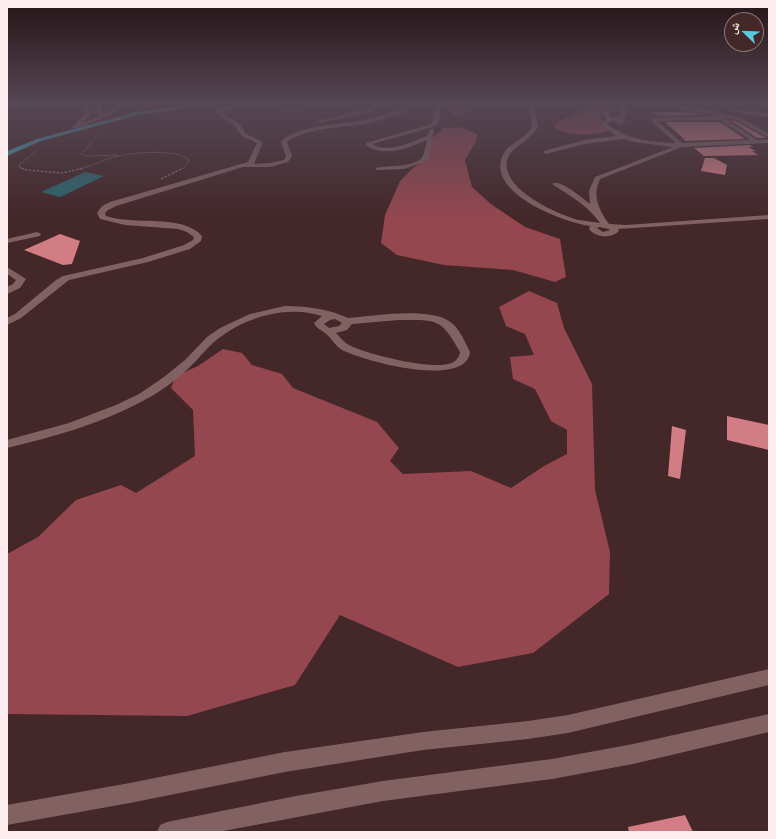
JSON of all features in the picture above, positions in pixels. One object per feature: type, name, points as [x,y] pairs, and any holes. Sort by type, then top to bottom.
[{"type":"main road","points":[[7,154],[31,143]]},
{"type":"street","points":[[7,322],[26,310],[59,282],[66,278],[174,252],[191,245],[198,238],[196,234],[173,226],[128,223],[106,219],[101,213],[105,208],[113,204],[165,190],[253,162],[260,143]]},
{"type":"street","points":[[242,166],[270,165],[286,161],[289,156],[284,143]]},
{"type":"street","points":[[369,143],[372,147],[380,149],[401,148],[417,143]]},
{"type":"street","points":[[378,169],[412,165],[424,161],[429,143]]},
{"type":"street","points":[[519,143],[507,153],[503,161],[503,170],[512,185],[530,200],[547,210],[576,221],[604,228],[769,217]]},
{"type":"street","points":[[546,152],[580,143]]},
{"type":"street","points":[[651,143],[680,146],[734,143]]},
{"type":"street","points":[[604,228],[597,213],[592,190],[597,178],[680,146]]},
{"type":"street","points":[[555,184],[597,213]]},
{"type":"street","points":[[7,241],[37,234]]},
{"type":"street","points":[[7,270],[20,277],[21,280],[17,286],[7,291]]},
{"type":"street","points":[[7,444],[70,428],[127,405],[165,382],[187,364],[211,339],[243,321],[268,312],[288,309],[309,309],[331,316],[340,317],[346,321],[422,317],[438,319],[447,324],[465,352],[465,356],[463,360],[455,365],[438,368],[367,356],[342,345],[336,341],[329,331]]},
{"type":"street","points":[[7,312],[26,310]]},
{"type":"street","points":[[331,316],[323,318],[318,323],[321,328],[329,331],[343,328],[347,323],[346,321]]},
{"type":"street","points":[[7,816],[285,762],[423,741],[528,730],[568,724],[769,677]]},
{"type":"street","points":[[167,832],[296,806],[383,791],[559,767],[641,752],[769,723]]},
{"type":"path","points":[[91,143],[81,154],[86,156],[143,153],[177,154],[188,159],[188,163],[185,167],[155,182]]},
{"type":"path","points":[[38,151],[20,164],[19,167],[26,170],[62,173],[88,167],[107,159],[125,154]]},
{"type":"shaded area","points":[[427,143],[475,143],[465,160],[472,187],[491,204],[525,227],[560,239],[566,277],[555,282],[513,270],[444,265],[397,255],[381,243],[385,215],[400,181],[413,168],[422,162]]},
{"type":"shaded area","points":[[529,291],[557,303],[564,328],[592,384],[595,490],[610,552],[609,594],[533,653],[458,667],[340,615],[295,685],[187,716],[7,714],[7,554],[38,537],[76,500],[121,485],[136,493],[195,456],[193,410],[171,388],[176,376],[198,366],[223,349],[242,353],[252,365],[282,374],[293,388],[377,422],[399,448],[390,461],[403,474],[471,471],[511,488],[544,466],[567,454],[567,430],[551,421],[535,389],[513,379],[510,357],[534,355],[525,334],[506,326],[499,307]]},
{"type":"water","points":[[85,172],[104,176],[60,197],[41,192]]},
{"type":"building","points":[[750,145],[753,147],[748,147],[756,151],[752,151],[758,155],[704,156],[694,148]]},
{"type":"building","points":[[705,158],[714,158],[727,165],[725,175],[701,171]]},
{"type":"building","points":[[60,234],[80,241],[72,264],[63,265],[24,250]]},
{"type":"building","points":[[727,416],[769,425],[769,450],[727,440]]},
{"type":"building","points":[[672,426],[686,430],[680,479],[668,476]]},
{"type":"building","points":[[685,815],[693,832],[629,832],[628,827]]}]
